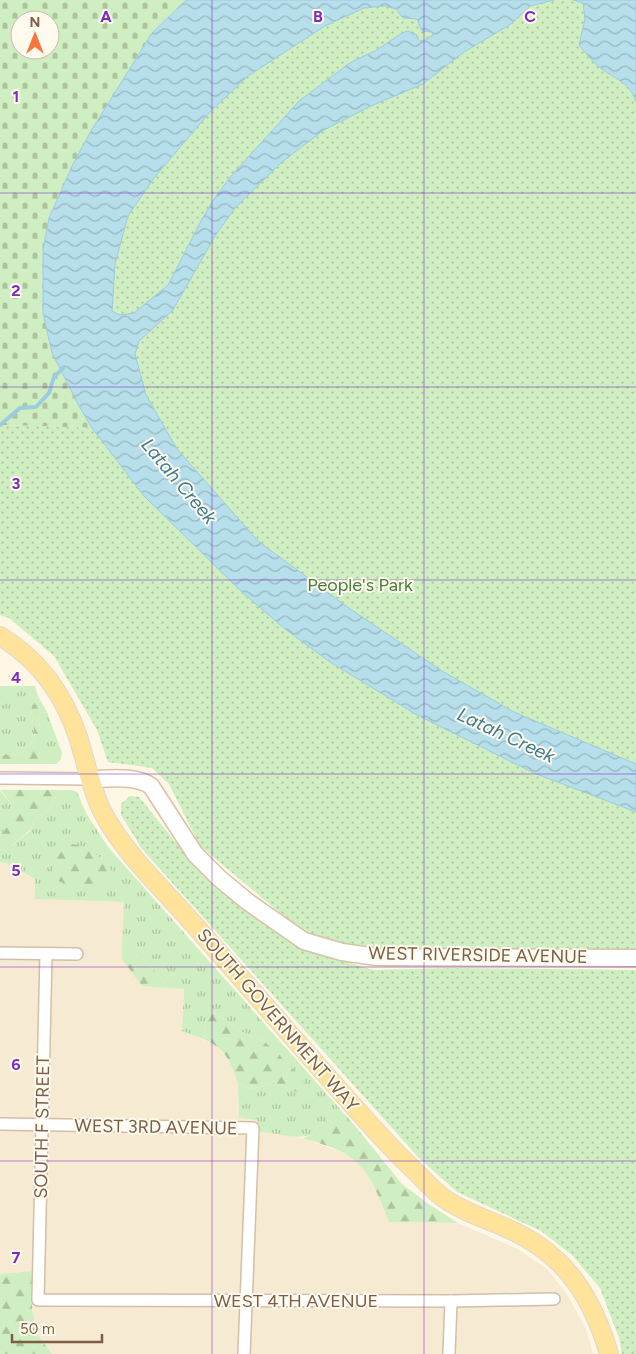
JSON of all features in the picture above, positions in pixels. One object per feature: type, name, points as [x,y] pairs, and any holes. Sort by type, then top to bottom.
[{"type":"main road","name":"SOUTH GOVERNMENT WAY","points":[[0,636],[40,667],[61,697],[78,736],[90,779],[102,810],[126,850],[386,1144],[443,1198],[474,1215],[514,1231],[545,1250],[565,1268],[590,1302],[609,1354]]},
{"type":"main road","name":"WEST RIVERSIDE AVENUE","points":[[90,779],[135,779],[151,786],[195,854],[219,878],[248,902],[304,941],[342,952],[377,957],[636,958]]},
{"type":"street","points":[[0,778],[90,779]]},
{"type":"street","points":[[0,953],[77,954]]},
{"type":"street","name":"SOUTH F STREET","points":[[38,1300],[46,954]]},
{"type":"street","name":"WEST 3RD AVENUE","points":[[0,1124],[253,1128],[246,1300]]},
{"type":"street","name":"WEST 4TH AVENUE","points":[[38,1300],[451,1301],[554,1299]]},
{"type":"street","points":[[244,1354],[246,1300]]},
{"type":"street","points":[[449,1354],[451,1301]]},
{"type":"shaded area","points":[[0,862],[6,863],[35,879],[35,899],[124,902],[142,986],[184,988],[182,1031],[216,1045],[232,1065],[238,1083],[239,1118],[257,1120],[257,1132],[271,1132],[303,1138],[348,1155],[361,1166],[379,1196],[389,1222],[458,1223],[518,1249],[547,1269],[567,1294],[586,1329],[593,1354],[52,1354],[38,1335],[32,1309],[33,1271],[0,1274]]},
{"type":"green space","points":[[0,0],[186,0],[152,33],[91,131],[73,164],[49,218],[43,250],[43,313],[52,353],[92,428],[0,425]]},
{"type":"green space","name":"People's Park","points":[[209,0],[636,0],[636,952],[602,950],[373,950],[308,936],[200,846],[169,784],[152,768],[108,762],[97,730],[54,656],[9,618],[0,615],[0,425],[131,429],[69,291]]},
{"type":"green space","points":[[0,686],[35,686],[38,696],[31,709],[35,738],[24,750],[17,754],[0,754]]},
{"type":"green space","points":[[38,696],[47,712],[41,713],[38,719],[41,730],[41,760],[39,764],[0,764],[0,754],[12,755],[20,753],[35,738],[31,709]]},
{"type":"green space","points":[[47,712],[62,753],[61,759],[56,764],[39,764],[41,760],[41,730],[38,719],[41,713]]},
{"type":"green space","points":[[0,790],[12,805],[14,818],[4,831],[0,833]]},
{"type":"green space","points":[[1,790],[59,790],[50,809],[34,820],[30,830],[10,847],[0,847],[0,833],[4,831],[14,817],[12,805]]},
{"type":"green space","points":[[59,790],[77,792],[86,813],[108,847],[356,1127],[342,1127],[327,1120],[319,1125],[312,1135],[292,1136],[257,1132],[257,1120],[239,1118],[238,1083],[251,1089],[274,1083],[309,1096],[265,1042],[242,1032],[213,1012],[207,1018],[203,1039],[182,1031],[184,989],[168,988],[148,964],[122,950],[124,902],[35,899],[35,879],[6,863],[0,862],[0,847],[10,847],[30,831],[34,820],[50,809]]},
{"type":"green space","points":[[130,796],[139,797],[190,860],[244,909],[303,948],[373,970],[452,968],[636,970],[636,1354],[622,1354],[619,1338],[600,1288],[572,1255],[541,1231],[457,1192],[419,1158],[142,849],[121,815],[121,804]]},
{"type":"green space","points":[[72,844],[79,845],[95,854],[113,872],[105,882],[95,889],[85,889],[51,878],[56,856]]},
{"type":"green space","points":[[122,950],[148,964],[168,988],[142,986],[122,959]]},
{"type":"green space","points":[[213,1012],[242,1032],[265,1042],[302,1077],[310,1097],[274,1083],[251,1089],[238,1083],[226,1056],[217,1047],[203,1039],[207,1018]]},
{"type":"green space","points":[[327,1120],[342,1127],[356,1127],[402,1184],[458,1223],[389,1222],[374,1186],[357,1163],[340,1151],[303,1138],[312,1135],[319,1125]]},
{"type":"green space","points":[[33,1271],[32,1309],[38,1335],[52,1354],[0,1354],[0,1274]]},
{"type":"water","name":"Latah Creek","points":[[186,0],[554,0],[530,6],[511,24],[464,52],[423,84],[371,106],[324,130],[282,162],[235,208],[215,236],[173,310],[139,341],[135,354],[146,395],[177,449],[258,541],[346,606],[442,671],[514,712],[636,764],[636,812],[534,773],[417,715],[330,662],[285,629],[243,593],[144,496],[92,428],[52,353],[43,313],[43,250],[49,218],[73,164],[91,131],[152,33]],"holes":[[[385,6],[396,9],[403,18],[417,19],[422,31],[432,32],[433,35],[420,41],[417,35],[408,31],[402,33],[375,51],[351,62],[299,101],[232,175],[216,196],[168,285],[134,313],[120,315],[112,311],[115,264],[128,216],[154,178],[210,112],[248,76],[325,26],[364,8]]]},
{"type":"water","points":[[573,0],[636,0],[636,102],[630,89],[598,66],[579,45],[585,19],[583,3]]},
{"type":"waterway","points":[[0,425],[20,408],[36,407],[49,393],[54,377],[63,368]]}]
